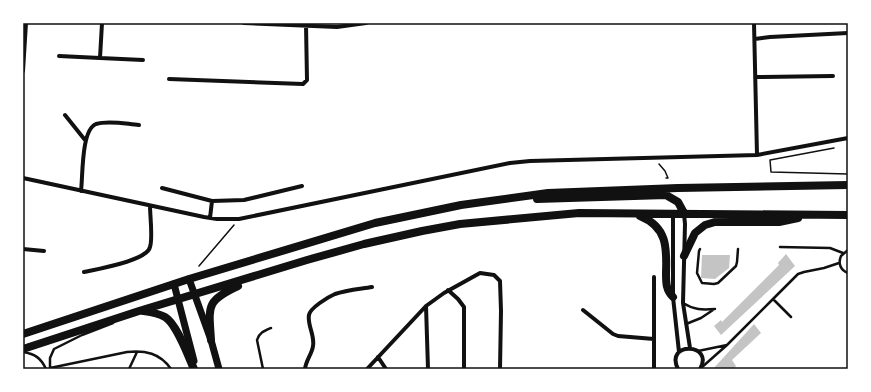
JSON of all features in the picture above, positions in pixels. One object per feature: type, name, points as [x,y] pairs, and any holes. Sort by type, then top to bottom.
[{"type":"main road","points":[[23,334],[189,278],[375,223],[461,205],[548,193],[666,188],[848,185]]},
{"type":"main road","points":[[673,214],[674,199],[678,193],[682,190],[704,188]]},
{"type":"main road","points":[[494,201],[666,195],[678,202],[684,213]]},
{"type":"main road","points":[[23,350],[139,311],[364,244],[460,224],[579,213],[848,215]]},
{"type":"main road","points":[[637,214],[654,223],[659,228],[664,238],[666,247],[666,285],[668,292],[673,297]]},
{"type":"main road","points":[[684,256],[695,233],[705,225],[716,222],[779,222],[814,214]]},
{"type":"main road","points":[[211,340],[209,312],[214,301],[219,296],[231,289],[268,272]]},
{"type":"main road","points":[[189,278],[211,340],[219,369]]},
{"type":"main road","points":[[174,284],[195,369]]},
{"type":"main road","points":[[139,311],[155,313],[166,317],[174,326],[195,369]]},
{"type":"street","points":[[23,71],[26,23]]},
{"type":"street","points":[[100,58],[102,23]]},
{"type":"street","points":[[244,23],[337,27],[366,23]]},
{"type":"street","points":[[754,23],[757,155]]},
{"type":"street","points":[[169,79],[304,84],[307,80],[306,26]]},
{"type":"street","points":[[755,39],[848,33]]},
{"type":"street","points":[[59,56],[143,60]]},
{"type":"street","points":[[756,77],[834,76]]},
{"type":"street","points":[[65,115],[85,140]]},
{"type":"street","points":[[82,191],[85,140],[89,130],[95,124],[105,122],[139,125]]},
{"type":"street","points":[[23,178],[210,218],[239,219],[510,163],[530,161],[658,159],[757,155],[848,138]]},
{"type":"street","points":[[162,188],[212,200],[244,200],[302,186]]},
{"type":"street","points":[[210,218],[212,200]]},
{"type":"street","points":[[84,272],[138,258],[149,250],[151,244],[150,206]]},
{"type":"street","points":[[684,213],[683,303],[690,348]]},
{"type":"street","points":[[673,214],[673,297],[679,352],[676,360],[678,369]]},
{"type":"street","points":[[23,249],[44,251]]},
{"type":"street","points":[[367,369],[426,306],[448,290],[480,273],[494,275],[500,281],[500,369]]},
{"type":"street","points":[[654,277],[654,369]]},
{"type":"street","points":[[305,369],[313,346],[309,312],[314,307],[335,294],[372,287]]},
{"type":"street","points":[[448,290],[464,307],[464,369]]},
{"type":"street","points":[[426,306],[428,369]]},
{"type":"street","points":[[583,310],[613,334],[618,336],[654,339]]},
{"type":"street","points":[[679,352],[686,348],[698,351],[702,360],[700,369]]},
{"type":"street","points":[[378,357],[386,369]]},
{"type":"lane","points":[[780,247],[830,248],[843,253]]},
{"type":"lane","points":[[700,249],[697,273],[702,283],[714,284],[718,283],[736,266],[738,250]]},
{"type":"lane","points":[[848,250],[843,253],[839,259],[842,269],[848,273]]},
{"type":"lane","points":[[700,369],[728,345],[798,274],[839,263]]},
{"type":"lane","points":[[773,299],[791,317]]},
{"type":"lane","points":[[683,303],[690,308],[702,310],[715,309],[701,318],[686,324]]},
{"type":"lane","points":[[125,316],[108,326],[82,335],[54,349],[50,358],[50,369],[127,352],[138,351],[150,352],[161,357],[171,369]]},
{"type":"lane","points":[[263,369],[257,340],[262,331],[271,328]]},
{"type":"lane","points":[[698,351],[728,345]]},
{"type":"lane","points":[[23,350],[38,357],[43,362],[46,369]]},
{"type":"lane","points":[[129,369],[138,351]]},
{"type":"path","points":[[840,147],[770,160],[771,172],[848,174]]},
{"type":"path","points":[[658,159],[659,164],[667,174],[668,178],[666,178]]},
{"type":"path","points":[[199,267],[239,219]]},
{"type":"building","points":[[786,254],[795,266],[721,335],[714,326],[721,320],[722,322],[779,265],[778,263]]},
{"type":"building","points":[[702,255],[730,255],[729,268],[715,279],[701,278]]},
{"type":"building","points":[[754,324],[761,333],[732,360],[736,366],[734,369],[713,369]]}]
